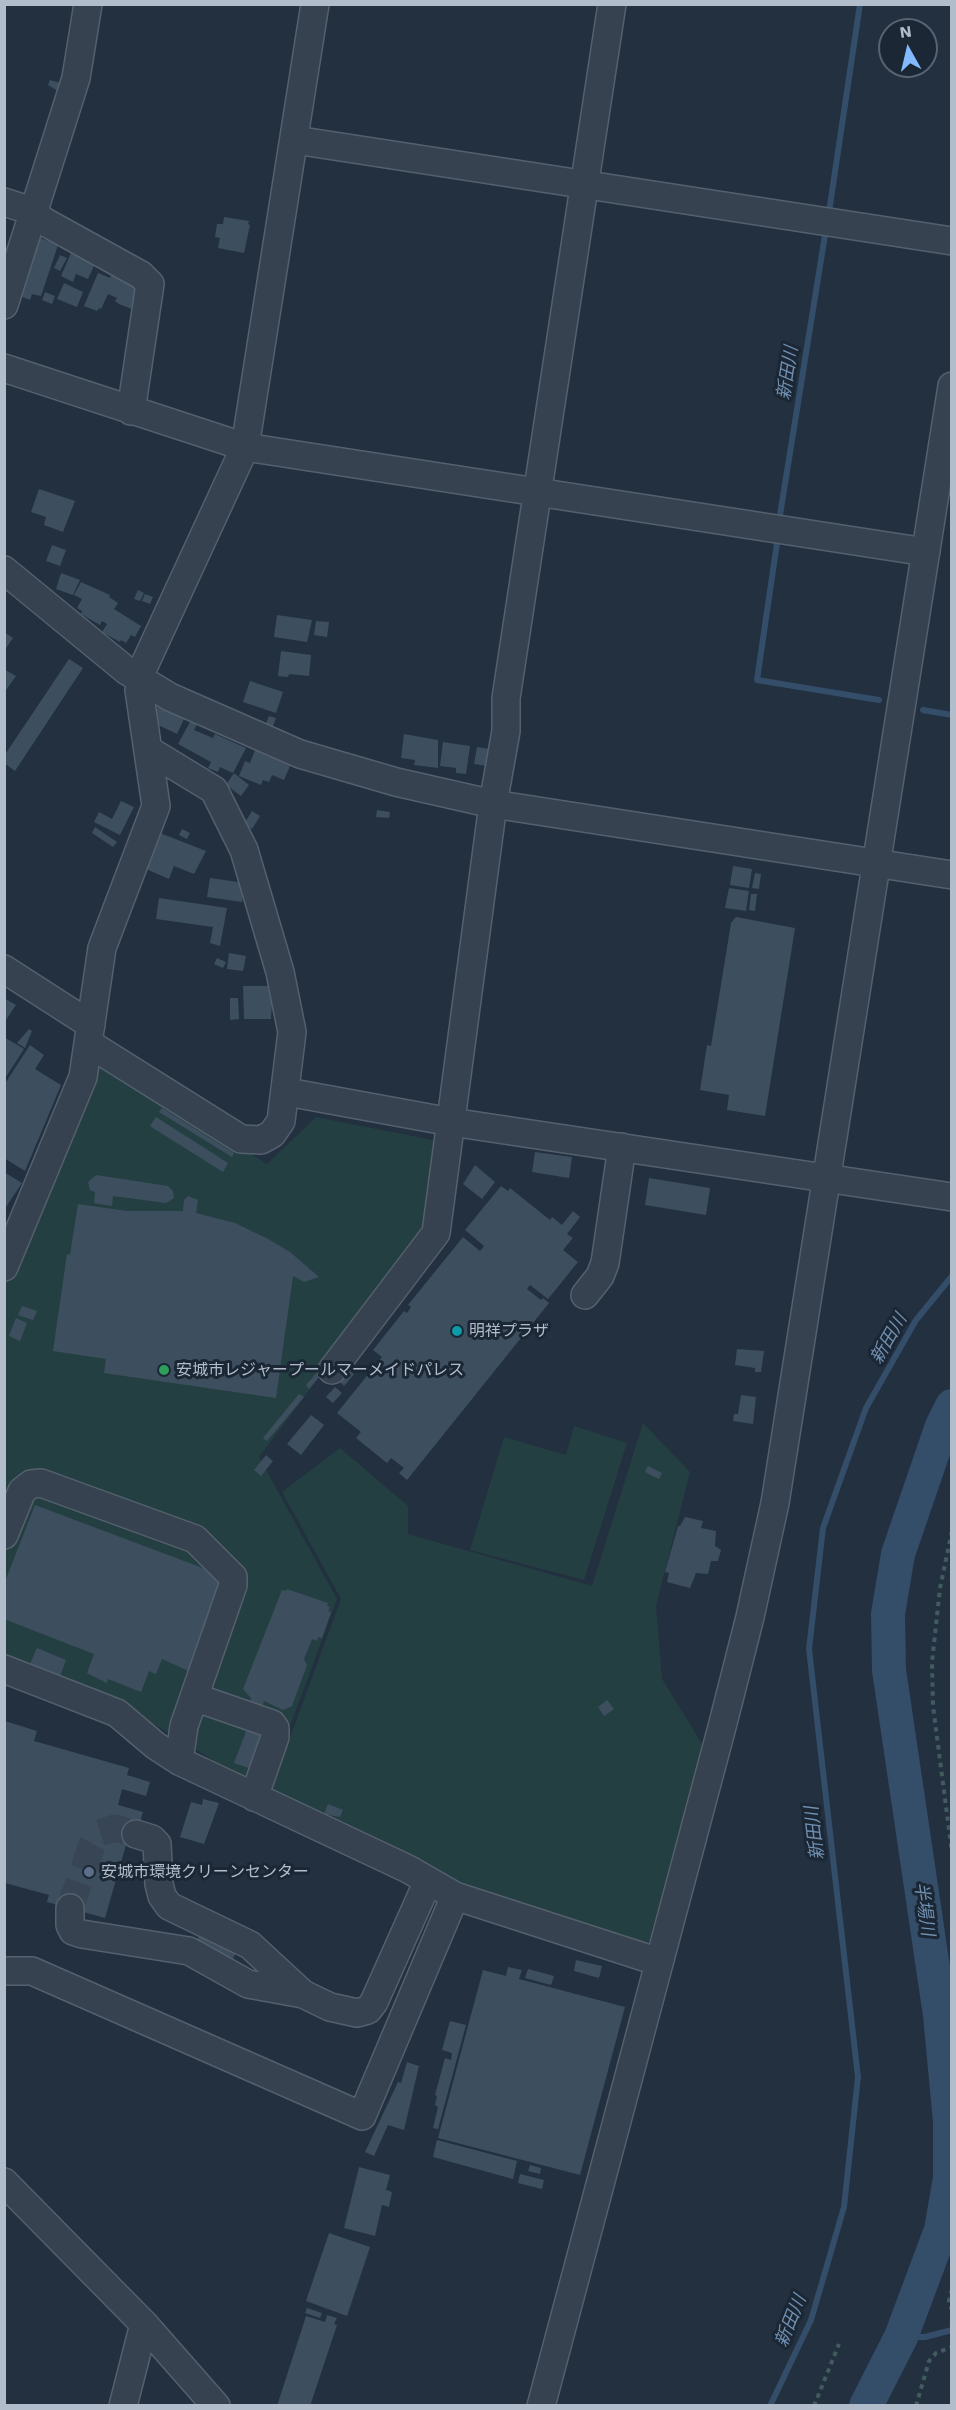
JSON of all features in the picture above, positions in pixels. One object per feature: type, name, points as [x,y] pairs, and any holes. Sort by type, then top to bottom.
[{"type":"street","points":[[4,305],[76,78],[88,4]]},
{"type":"street","points":[[4,1267],[83,1077],[102,948],[156,806],[150,751],[139,690],[140,679],[245,447],[315,4]]},
{"type":"street","points":[[332,1370],[436,1233],[493,804],[506,731],[506,698],[612,4]]},
{"type":"street","points":[[295,140],[951,241]]},
{"type":"street","points":[[4,202],[26,209],[141,275],[150,284],[130,411]]},
{"type":"street","points":[[4,368],[245,447],[926,552]]},
{"type":"street","points":[[541,2406],[750,1617],[770,1526],[951,386]]},
{"type":"street","points":[[4,570],[113,662],[140,679],[170,697],[300,754],[396,782],[493,804],[951,875]]},
{"type":"street","points":[[4,969],[89,1034],[241,1139],[261,1140],[278,1128],[287,1092],[292,1032],[280,972],[244,850],[214,790],[150,751]]},
{"type":"street","points":[[287,1092],[451,1122],[825,1176],[951,1197]]},
{"type":"street","points":[[585,1295],[600,1276],[606,1263],[622,1148]]},
{"type":"street","points":[[4,1535],[22,1491],[31,1484],[41,1483],[195,1539],[233,1577],[233,1585],[184,1726],[179,1761]]},
{"type":"street","points":[[4,1669],[117,1713],[156,1746],[179,1761],[455,1896],[659,1962]]},
{"type":"street","points":[[194,1696],[272,1724],[275,1728],[275,1737],[254,1797]]},
{"type":"street","points":[[136,1834],[152,1839],[158,1844],[159,1884],[162,1896],[169,1906],[250,1945],[303,1994]]},
{"type":"street","points":[[70,1908],[70,1925],[73,1931],[189,1951],[248,1984],[303,1994],[347,2013],[368,2010],[374,2002],[428,1881]]},
{"type":"street","points":[[4,1971],[32,1971],[362,2116],[455,1896]]},
{"type":"street","points":[[4,2182],[144,2324],[216,2406]]},
{"type":"street","points":[[123,2406],[144,2324]]},
{"type":"path","points":[[951,1531],[940,1588],[932,1673],[933,1706],[951,1853]]},
{"type":"path","points":[[951,2289],[949,2301],[951,2311]]},
{"type":"path","points":[[814,2406],[839,2344]]},
{"type":"path","points":[[916,2406],[929,2361],[936,2353],[951,2347]]},
{"type":"green space","name":"安城市レジャープールマーメイドパレス","points":[[106,1064],[267,1164],[316,1117],[438,1141],[426,1235],[259,1457],[337,1599],[266,1792],[109,1697],[5,1656],[5,1283],[94,1065]]},
{"type":"green space","points":[[643,1423],[690,1472],[656,1606],[662,1679],[704,1747],[654,1937],[644,1945],[476,1889],[269,1794],[341,1599],[282,1492],[340,1448],[408,1506],[408,1534],[592,1586]]},
{"type":"green space","points":[[574,1426],[627,1443],[584,1580],[470,1550],[504,1437],[566,1455]]},
{"type":"building","points":[[50,80],[64,84],[61,93],[48,85]]},
{"type":"building","points":[[224,217],[249,221],[244,253],[218,248],[220,238],[215,237],[217,224],[223,224]]},
{"type":"building","points":[[35,236],[58,245],[41,296],[32,294],[30,300],[15,294]]},
{"type":"building","points":[[74,246],[98,257],[88,279],[76,274],[73,282],[61,276]]},
{"type":"building","points":[[60,255],[67,258],[60,271],[54,268]]},
{"type":"building","points":[[114,266],[142,282],[134,310],[119,304],[115,301],[117,298],[108,294],[101,309],[97,311],[84,306],[98,273],[110,278]]},
{"type":"building","points":[[64,283],[83,292],[77,307],[57,299]]},
{"type":"building","points":[[45,292],[55,296],[52,304],[42,300]]},
{"type":"building","points":[[39,489],[75,501],[63,532],[44,525],[46,517],[31,512]]},
{"type":"building","points":[[52,545],[66,550],[60,566],[46,561]]},
{"type":"building","points":[[61,573],[80,580],[73,595],[56,589]]},
{"type":"building","points":[[81,582],[110,595],[109,597],[118,603],[114,609],[141,626],[135,637],[131,635],[126,643],[121,640],[120,642],[102,632],[107,624],[102,621],[100,625],[81,614],[82,611],[77,608],[82,599],[74,595]]},
{"type":"building","points":[[138,590],[144,593],[140,601],[134,599]]},
{"type":"building","points":[[145,594],[153,597],[150,604],[142,601]]},
{"type":"building","points":[[277,615],[312,620],[307,642],[274,637]]},
{"type":"building","points":[[316,621],[329,622],[327,637],[314,635]]},
{"type":"building","points":[[4,632],[13,638],[4,651]]},
{"type":"building","points":[[281,651],[311,655],[309,676],[289,674],[288,677],[278,676]]},
{"type":"building","points":[[69,659],[83,668],[15,771],[4,763],[4,756]]},
{"type":"building","points":[[4,669],[16,676],[4,693]]},
{"type":"building","points":[[250,681],[283,692],[276,713],[243,702]]},
{"type":"building","points":[[159,706],[184,719],[177,734],[156,724],[154,711]]},
{"type":"building","points":[[269,716],[276,718],[271,731],[264,728]]},
{"type":"building","points":[[190,722],[197,724],[194,730],[213,738],[215,734],[246,748],[233,773],[220,767],[218,772],[208,768],[211,762],[178,744]]},
{"type":"building","points":[[404,734],[438,740],[438,768],[414,765],[415,760],[401,758]]},
{"type":"building","points":[[443,742],[470,746],[466,774],[456,773],[456,768],[440,766]]},
{"type":"building","points":[[477,747],[490,749],[487,766],[474,764]]},
{"type":"building","points":[[255,750],[290,766],[284,780],[272,775],[269,782],[263,780],[261,785],[239,776],[245,761],[250,763]]},
{"type":"building","points":[[234,773],[249,785],[241,796],[226,785]]},
{"type":"building","points":[[121,801],[134,807],[120,835],[94,822],[99,812],[112,819]]},
{"type":"building","points":[[377,810],[390,812],[389,818],[376,817]]},
{"type":"building","points":[[252,811],[260,816],[252,829],[244,824]]},
{"type":"building","points":[[95,827],[117,842],[113,847],[92,833]]},
{"type":"building","points":[[182,829],[190,833],[187,839],[179,835]]},
{"type":"building","points":[[160,833],[206,851],[194,874],[174,866],[169,879],[146,869]]},
{"type":"building","points":[[733,866],[752,869],[749,888],[730,885]]},
{"type":"building","points":[[755,873],[761,874],[759,889],[752,888]]},
{"type":"building","points":[[210,878],[245,883],[242,902],[207,897]]},
{"type":"building","points":[[729,888],[749,891],[746,911],[725,908]]},
{"type":"building","points":[[751,894],[757,894],[755,911],[749,910]]},
{"type":"building","points":[[159,898],[227,908],[220,946],[210,943],[213,927],[156,919]]},
{"type":"building","points":[[736,917],[795,928],[765,1116],[727,1110],[729,1095],[700,1090],[707,1045],[711,1046],[731,923]]},
{"type":"building","points":[[229,953],[246,956],[243,971],[227,969]]},
{"type":"building","points":[[217,958],[226,962],[223,968],[214,964]]},
{"type":"building","points":[[243,986],[273,986],[271,1019],[244,1019]]},
{"type":"building","points":[[4,998],[16,1005],[4,1023]]},
{"type":"building","points":[[230,998],[238,998],[239,1019],[230,1020]]},
{"type":"building","points":[[29,1029],[32,1031],[25,1048],[17,1043]]},
{"type":"building","points":[[4,1037],[24,1049],[4,1080]]},
{"type":"building","points":[[30,1045],[44,1055],[35,1069],[61,1085],[25,1171],[4,1158],[4,1085]]},
{"type":"building","points":[[162,1108],[234,1153],[232,1157],[159,1112]]},
{"type":"building","points":[[156,1117],[228,1163],[223,1172],[150,1126]]},
{"type":"building","points":[[535,1152],[572,1157],[569,1178],[532,1172]]},
{"type":"building","points":[[475,1165],[495,1182],[482,1199],[463,1184]]},
{"type":"building","points":[[4,1172],[22,1183],[4,1210]]},
{"type":"building","points":[[96,1175],[168,1186],[173,1191],[174,1198],[166,1203],[113,1196],[112,1206],[94,1203],[95,1192],[90,1190],[88,1182]]},
{"type":"building","points":[[649,1178],[710,1188],[706,1215],[645,1205]]},
{"type":"building","name":"明祥プラザ","points":[[501,1186],[508,1191],[510,1188],[550,1220],[552,1217],[562,1225],[573,1211],[580,1217],[567,1234],[573,1238],[563,1250],[578,1262],[548,1299],[530,1285],[527,1289],[549,1303],[407,1480],[399,1473],[404,1468],[391,1458],[387,1463],[356,1438],[361,1432],[337,1413],[382,1357],[373,1350],[404,1311],[407,1313],[411,1307],[408,1305],[463,1237],[480,1251],[484,1246],[465,1230]]},
{"type":"building","points":[[188,1196],[198,1200],[196,1213],[235,1223],[268,1239],[290,1252],[319,1277],[304,1282],[293,1276],[276,1398],[104,1373],[106,1359],[53,1351],[67,1254],[70,1255],[78,1204],[127,1211],[183,1211],[184,1200]]},
{"type":"building","points":[[22,1306],[37,1311],[33,1320],[18,1315]]},
{"type":"building","points":[[16,1318],[27,1323],[20,1341],[9,1336]]},
{"type":"building","points":[[737,1349],[764,1351],[761,1372],[755,1372],[755,1368],[735,1365]]},
{"type":"building","points":[[334,1353],[337,1356],[309,1389],[306,1385]]},
{"type":"building","points":[[350,1371],[354,1374],[344,1386],[340,1382]]},
{"type":"building","points":[[335,1387],[342,1393],[333,1403],[326,1397]]},
{"type":"building","points":[[299,1394],[304,1397],[267,1441],[263,1438]]},
{"type":"building","points":[[741,1395],[756,1397],[753,1424],[733,1421],[734,1414],[738,1414]]},
{"type":"building","points":[[311,1415],[324,1425],[301,1455],[287,1444]]},
{"type":"building","points":[[266,1455],[273,1461],[261,1476],[254,1470]]},
{"type":"building","points":[[648,1466],[662,1473],[659,1479],[645,1472]]},
{"type":"building","points":[[35,1505],[224,1576],[190,1663],[194,1665],[191,1672],[162,1659],[156,1674],[149,1671],[141,1692],[108,1679],[107,1683],[87,1673],[94,1654],[4,1619],[4,1584]]},
{"type":"building","points":[[685,1517],[703,1521],[701,1528],[716,1531],[715,1546],[721,1550],[718,1561],[711,1561],[708,1574],[696,1573],[690,1588],[667,1582],[669,1573],[665,1572],[678,1526]]},
{"type":"building","points":[[287,1589],[328,1603],[327,1606],[330,1607],[328,1611],[331,1612],[322,1638],[318,1637],[317,1641],[312,1639],[304,1659],[307,1665],[292,1706],[283,1710],[264,1701],[261,1710],[249,1706],[251,1698],[243,1689],[282,1590]]},
{"type":"building","points":[[37,1648],[66,1660],[60,1676],[30,1664]]},
{"type":"building","points":[[607,1700],[614,1709],[604,1716],[598,1707]]},
{"type":"building","points":[[5,1721],[37,1731],[34,1741],[129,1768],[127,1775],[150,1782],[146,1796],[122,1789],[118,1805],[143,1812],[133,1847],[126,1845],[105,1918],[47,1902],[49,1895],[5,1883]]},
{"type":"building","points":[[247,1729],[261,1734],[249,1768],[234,1763]]},
{"type":"building","points":[[203,1799],[219,1803],[204,1844],[180,1837],[191,1802],[202,1805]]},
{"type":"building","points":[[328,1804],[343,1810],[340,1817],[324,1814]]},
{"type":"building","points":[[200,1934],[243,1938],[226,1973],[196,1942]]},
{"type":"building","points":[[576,1960],[602,1966],[599,1978],[574,1971]]},
{"type":"building","points":[[508,1967],[522,1970],[519,1979],[625,2007],[580,2175],[438,2138],[483,1970],[506,1976]]},
{"type":"building","points":[[528,1969],[554,1976],[551,1985],[525,1978]]},
{"type":"building","points":[[450,2021],[466,2025],[438,2129],[433,2128],[438,2107],[435,2105],[437,2096],[435,2095],[445,2058],[451,2060],[452,2053],[442,2050]]},
{"type":"building","points":[[407,2062],[419,2066],[404,2130],[388,2125],[374,2156],[365,2152],[398,2082],[401,2083]]},
{"type":"building","points":[[437,2140],[517,2161],[513,2179],[433,2157]]},
{"type":"building","points":[[530,2165],[541,2168],[540,2174],[528,2171]]},
{"type":"building","points":[[359,2167],[390,2175],[386,2190],[392,2192],[389,2207],[382,2205],[375,2236],[344,2228]]},
{"type":"building","points":[[520,2174],[544,2180],[542,2189],[518,2183]]},
{"type":"building","points":[[329,2233],[370,2247],[347,2316],[306,2301]]},
{"type":"building","points":[[307,2308],[322,2313],[320,2318],[305,2313]]},
{"type":"building","points":[[327,2315],[337,2318],[334,2324],[337,2325],[310,2406],[277,2406],[306,2316],[325,2322]]},
{"type":"waterway","name":"新田川","points":[[829,212],[860,4]]},
{"type":"waterway","name":"新田川","points":[[779,521],[826,229]]},
{"type":"waterway","name":"新田川","points":[[778,536],[757,680],[879,700]]},
{"type":"waterway","name":"新田川","points":[[923,710],[952,715]]},
{"type":"waterway","name":"新田川","points":[[770,2406],[811,2320],[844,2207],[858,2077],[809,1649],[823,1528],[866,1408],[916,1320],[952,1276]]},
{"type":"waterway","name":"半場川","points":[[866,2406],[901,2337],[941,2230],[950,2178],[950,2122],[940,2015],[889,1670],[888,1614],[898,1554],[942,1426],[952,1406]]},
{"type":"waterway","points":[[901,2337],[925,2337],[952,2330]]},
{"type":"tunnel","points":[[70,1908],[92,1845],[99,1833],[115,1828],[136,1834]]},
{"type":"place","name":"明祥プラザ","points":[[457,1331]]},
{"type":"place","name":"安城市レジャープールマーメイドパレス","points":[[164,1370]]},
{"type":"place","name":"安城市環境クリーンセンター","points":[[89,1872]]}]
